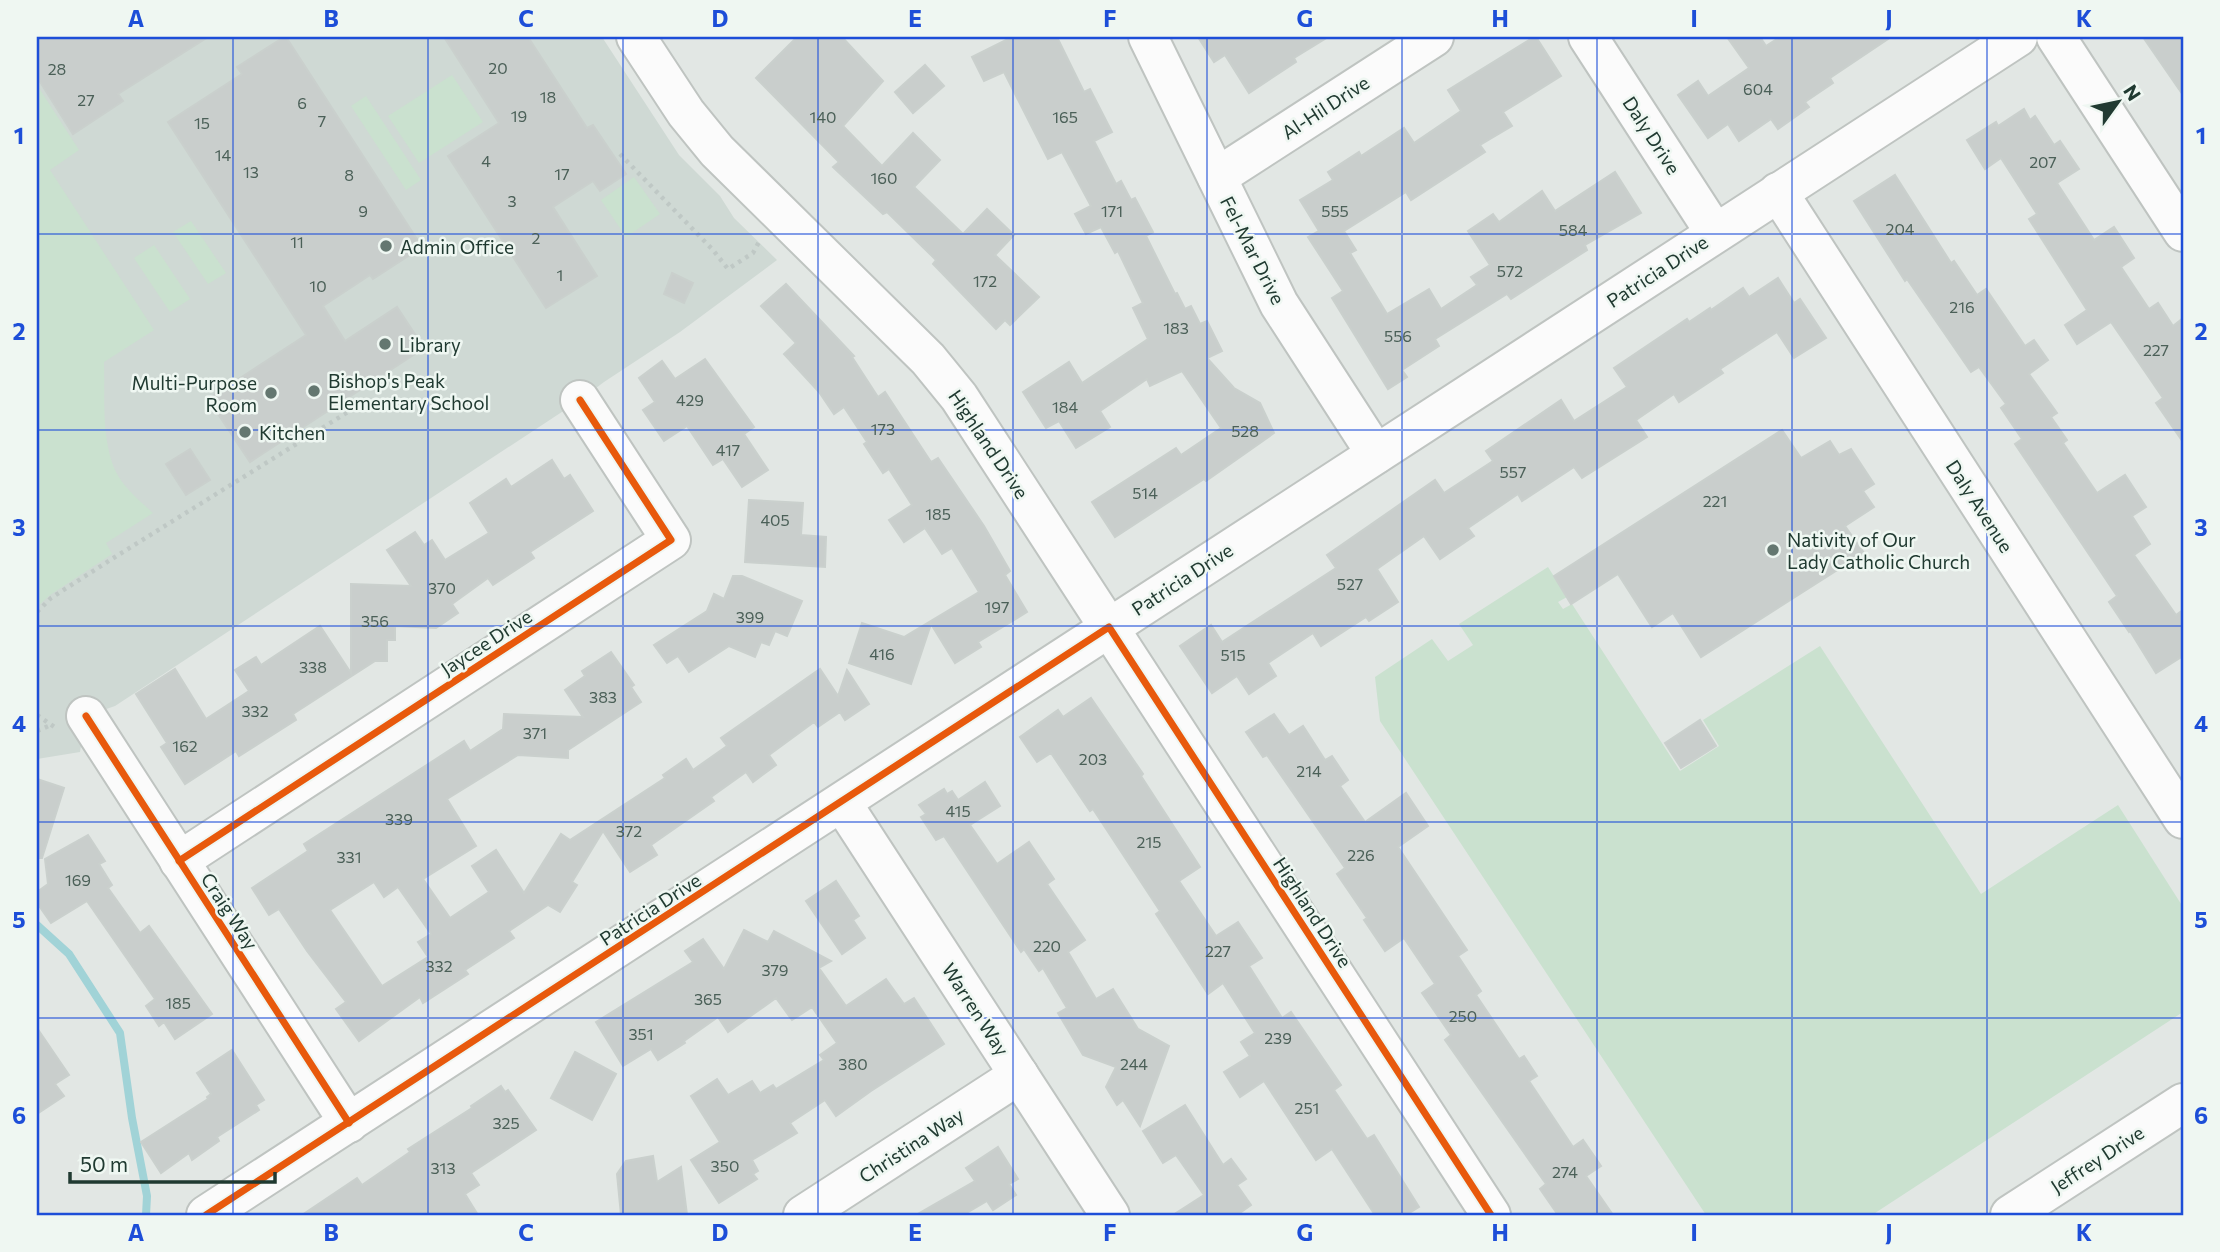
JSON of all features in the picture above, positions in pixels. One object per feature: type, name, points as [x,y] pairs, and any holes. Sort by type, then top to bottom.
[{"type":"street","name":"Highland Drive","points":[[636,37],[686,113],[717,151],[928,359],[959,397],[1491,1215]]},
{"type":"street","name":"Fel-Mar Drive","points":[[1148,37],[1279,304],[1376,454]]},
{"type":"street","name":"Al-Hil Drive","points":[[1217,177],[1434,37]]},
{"type":"street","name":"Daly Drive","points":[[1588,37],[1715,233]]},
{"type":"street","name":"Patricia Drive","points":[[206,1215],[248,1204],[349,1123],[2018,37]]},
{"type":"street","points":[[2056,37],[2183,232]]},
{"type":"street","name":"Daly Avenue","points":[[1778,192],[2183,819]]},
{"type":"street","name":"Jaycee Drive","points":[[179,861],[671,540],[580,400]]},
{"type":"street","name":"Craig Way","points":[[86,716],[349,1123]]},
{"type":"street","name":"Warren Way","points":[[842,803],[1110,1215]]},
{"type":"street","name":"Christina Way","points":[[803,1215],[1019,1075]]},
{"type":"street","name":"Jeffrey Drive","points":[[2010,1215],[2183,1103]]},
{"type":"path","points":[[620,155],[713,250],[728,269],[753,253],[777,211]]},
{"type":"path","points":[[37,612],[51,598],[93,570],[351,410]]},
{"type":"path","points":[[37,715],[52,725],[37,731]]},
{"type":"shaded area","name":"Bishop's Peak Elementary School","points":[[37,37],[602,37],[679,155],[720,196],[734,218],[777,260],[680,332],[580,400],[115,706],[86,716],[80,752],[37,759]]},
{"type":"green space","points":[[452,75],[483,122],[419,163],[388,116]]},
{"type":"green space","points":[[37,85],[79,150],[50,170],[154,330],[104,362],[105,418],[111,460],[123,483],[153,513],[106,543],[112,554],[50,595],[37,607]]},
{"type":"green space","points":[[366,96],[421,180],[406,190],[351,106]]},
{"type":"green space","points":[[634,177],[660,214],[626,237],[601,200]]},
{"type":"green space","points":[[191,221],[226,273],[208,284],[173,232]]},
{"type":"green space","points":[[154,245],[190,299],[170,312],[134,258]]},
{"type":"green space","points":[[1548,567],[1567,597],[1558,602],[1563,609],[1572,604],[1680,771],[1719,746],[1703,720],[1820,646],[1981,894],[2118,805],[2183,907],[2183,1012],[1872,1215],[1706,1215],[1380,721],[1375,677],[1432,639],[1448,661],[1473,645],[1459,624]]},
{"type":"building","points":[[37,37],[208,37],[118,94],[123,101],[73,134],[37,77]]},
{"type":"building","points":[[284,37],[422,247],[373,279],[370,275],[323,306],[345,341],[397,307],[424,348],[250,462],[208,399],[306,335],[168,122],[242,74],[237,67]]},
{"type":"building","points":[[444,37],[528,37],[587,128],[593,125],[626,174],[600,191],[593,181],[553,207],[597,276],[546,308],[448,156],[499,123]]},
{"type":"building","points":[[797,37],[842,37],[883,81],[843,126],[882,166],[913,133],[940,160],[914,187],[963,234],[987,209],[1014,235],[995,255],[1039,297],[1010,325],[1005,320],[996,329],[933,264],[936,260],[887,212],[883,214],[833,167],[839,162],[756,78]]},
{"type":"building","points":[[1012,37],[1057,37],[1084,92],[1090,89],[1112,132],[1094,141],[1116,184],[1121,181],[1131,200],[1135,198],[1153,232],[1146,236],[1175,294],[1177,293],[1185,309],[1191,306],[1200,324],[1207,321],[1222,351],[1207,358],[1234,388],[1260,403],[1274,433],[1206,481],[1204,479],[1115,537],[1092,502],[1176,448],[1181,455],[1221,428],[1182,371],[1150,386],[1147,379],[1100,411],[1110,427],[1076,448],[1059,421],[1046,428],[1023,392],[1069,362],[1082,383],[1148,339],[1133,308],[1143,303],[1118,251],[1115,253],[1101,227],[1086,234],[1075,214],[1091,206],[1062,152],[1048,159],[1004,72],[984,81],[972,57]]},
{"type":"building","points":[[1198,37],[1328,37],[1294,58],[1296,62],[1249,93],[1225,55],[1214,62]]},
{"type":"building","points":[[1534,37],[1561,76],[1503,112],[1512,126],[1480,145],[1485,152],[1411,200],[1406,192],[1344,231],[1356,250],[1350,253],[1387,314],[1429,289],[1441,309],[1477,285],[1471,277],[1490,265],[1468,231],[1493,214],[1499,222],[1542,191],[1555,211],[1615,172],[1641,213],[1585,245],[1587,250],[1511,299],[1507,294],[1435,339],[1439,346],[1402,370],[1407,377],[1388,389],[1332,298],[1343,291],[1308,237],[1319,231],[1300,200],[1333,180],[1328,172],[1359,152],[1361,156],[1404,128],[1414,143],[1461,111],[1448,90]]},
{"type":"building","points":[[1727,37],[1760,37],[1766,46],[1780,37],[1891,37],[1830,78],[1833,83],[1805,102],[1809,107],[1778,129],[1771,119],[1739,141],[1728,124],[1708,138],[1678,95],[1698,81],[1708,96],[1749,68]]},
{"type":"building","points":[[2143,37],[2183,37],[2183,95]]},
{"type":"building","points":[[925,65],[944,86],[913,113],[895,92]]},
{"type":"building","points":[[2024,109],[2030,120],[2035,116],[2054,145],[2060,141],[2079,169],[2057,183],[2094,240],[2114,227],[2134,258],[2121,267],[2149,309],[2158,303],[2173,326],[2183,318],[2183,442],[2156,403],[2163,398],[2111,322],[2077,344],[2065,325],[2087,310],[2029,219],[2037,214],[2001,158],[1985,169],[1967,140],[1996,122],[1998,126]]},
{"type":"building","points":[[1895,175],[1951,263],[1954,261],[1977,295],[1986,289],[2025,346],[2034,340],[2048,360],[2029,374],[2057,413],[2051,417],[2067,440],[2063,443],[2097,493],[2125,475],[2146,507],[2132,516],[2150,544],[2134,555],[2176,615],[2183,610],[2183,656],[2156,673],[2109,602],[2117,596],[2015,444],[2022,439],[2001,408],[2006,404],[1979,367],[1971,372],[1907,279],[1905,281],[1854,201]]},
{"type":"building","points":[[672,273],[693,283],[684,303],[664,294]]},
{"type":"building","points":[[1778,278],[1794,303],[1800,299],[1826,338],[1794,358],[1777,332],[1720,369],[1723,373],[1679,402],[1674,394],[1636,420],[1647,437],[1582,478],[1574,467],[1522,501],[1518,494],[1468,528],[1474,536],[1440,559],[1424,536],[1377,569],[1398,602],[1369,621],[1366,617],[1321,646],[1313,633],[1268,663],[1276,676],[1249,694],[1237,676],[1212,693],[1180,646],[1211,625],[1222,642],[1336,568],[1327,555],[1435,480],[1444,493],[1493,461],[1486,451],[1561,400],[1574,421],[1627,387],[1614,368],[1687,319],[1689,322],[1710,308],[1711,310],[1743,288],[1749,297]]},
{"type":"building","points":[[786,284],[854,356],[852,357],[878,397],[885,392],[931,462],[938,458],[984,526],[1010,571],[1005,575],[1027,612],[978,642],[981,647],[955,663],[931,624],[911,684],[849,663],[862,623],[904,637],[979,592],[952,548],[942,554],[925,528],[904,542],[889,520],[912,505],[889,469],[883,473],[844,407],[834,414],[819,392],[784,354],[796,343],[761,306]]},
{"type":"building","points":[[705,359],[754,427],[744,434],[768,470],[742,487],[723,459],[713,465],[687,426],[664,441],[643,410],[655,402],[639,378],[662,361],[675,379]]},
{"type":"building","name":"Nativity of Our Lady Catholic Church","points":[[1782,430],[1801,458],[1830,441],[1839,455],[1851,449],[1874,484],[1863,491],[1874,507],[1845,526],[1864,553],[1701,657],[1673,613],[1652,627],[1618,574],[1571,604],[1554,576]]},
{"type":"building","points":[[190,449],[210,480],[186,495],[166,464]]},
{"type":"building","points":[[552,460],[564,479],[570,475],[593,511],[530,552],[534,558],[525,564],[493,585],[488,578],[452,604],[458,613],[436,628],[395,626],[395,640],[387,640],[387,661],[375,661],[293,714],[296,720],[239,756],[236,751],[185,784],[161,747],[167,743],[136,694],[175,669],[206,719],[249,691],[235,670],[256,657],[261,665],[320,626],[351,673],[351,584],[411,586],[387,550],[415,532],[424,545],[432,540],[445,560],[489,533],[470,503],[506,479],[511,487]]},
{"type":"building","points":[[749,500],[803,503],[801,535],[826,537],[825,567],[745,562]]},
{"type":"building","points":[[733,576],[742,576],[802,601],[787,636],[775,631],[769,645],[761,642],[755,657],[729,646],[689,672],[678,656],[667,663],[654,645],[707,611],[714,594],[724,599]]},
{"type":"building","points":[[611,652],[634,685],[631,687],[641,702],[568,750],[568,758],[518,755],[447,799],[476,846],[423,879],[450,918],[489,892],[472,866],[496,850],[524,893],[561,834],[570,840],[665,778],[663,775],[686,759],[693,770],[727,746],[721,738],[820,669],[838,696],[847,670],[869,704],[845,720],[840,712],[818,727],[814,722],[769,755],[776,765],[753,782],[746,772],[711,797],[714,801],[651,845],[657,855],[630,872],[603,831],[572,882],[577,885],[560,912],[548,905],[509,931],[514,938],[465,970],[468,974],[423,1003],[420,997],[359,1041],[336,1009],[346,1002],[279,909],[269,915],[252,888],[308,851],[304,844],[464,741],[470,751],[503,729],[504,714],[583,717],[565,690],[585,676],[582,671]],"holes":[[[374,882],[384,897],[398,887],[431,934],[418,942],[428,957],[382,986],[330,910]]]},
{"type":"building","points":[[1091,698],[1143,774],[1141,776],[1200,867],[1179,881],[1216,936],[1238,922],[1262,958],[1249,966],[1282,1018],[1291,1012],[1341,1085],[1334,1090],[1367,1139],[1374,1135],[1419,1207],[1406,1215],[1375,1215],[1332,1149],[1316,1160],[1264,1081],[1240,1097],[1224,1072],[1250,1056],[1241,1042],[1255,1033],[1223,983],[1208,994],[1156,914],[1160,911],[1093,809],[1090,811],[1051,753],[1037,762],[1020,737],[1058,710],[1063,717]]},
{"type":"building","points":[[1274,714],[1289,735],[1303,726],[1325,760],[1332,756],[1348,780],[1340,786],[1365,822],[1406,793],[1428,826],[1398,847],[1467,950],[1458,956],[1481,991],[1476,995],[1519,1059],[1524,1056],[1537,1076],[1529,1081],[1573,1147],[1583,1140],[1601,1166],[1586,1176],[1613,1215],[1558,1215],[1540,1189],[1546,1184],[1445,1040],[1451,1035],[1422,993],[1435,984],[1404,938],[1385,951],[1364,920],[1367,918],[1337,874],[1345,868],[1267,755],[1263,757],[1246,732]]},
{"type":"building","points":[[1700,720],[1716,746],[1681,768],[1665,743]]},
{"type":"building","points":[[37,779],[64,788],[42,858],[37,858]]},
{"type":"building","points":[[985,782],[1000,806],[970,825],[997,864],[1029,842],[1054,879],[1047,884],[1085,940],[1068,952],[1096,999],[1113,989],[1138,1029],[1169,1046],[1140,1126],[1123,1100],[1117,1105],[1106,1087],[1116,1067],[1083,1055],[1058,1013],[1067,1008],[1043,968],[1039,971],[1024,949],[1021,952],[944,836],[936,840],[921,817],[926,814],[919,805],[944,789],[947,794],[952,791],[958,800]]},
{"type":"building","points":[[88,835],[105,861],[99,864],[112,885],[108,888],[140,933],[149,926],[212,1014],[175,1039],[164,1022],[159,1026],[146,1006],[155,999],[87,901],[51,923],[37,903],[37,892],[48,884],[45,859]]},
{"type":"building","points":[[836,881],[859,916],[853,920],[865,938],[842,954],[806,901]]},
{"type":"building","points":[[744,930],[768,942],[774,931],[831,961],[819,968],[846,1006],[886,979],[904,1004],[914,998],[944,1044],[836,1116],[825,1100],[790,1123],[797,1133],[752,1160],[758,1171],[753,1174],[757,1179],[719,1203],[691,1160],[720,1142],[691,1096],[717,1079],[728,1095],[752,1081],[760,1093],[773,1085],[776,1089],[824,1060],[820,1055],[837,1043],[812,1007],[792,1020],[776,998],[728,1032],[718,1017],[658,1060],[651,1049],[623,1066],[596,1022],[693,962],[685,951],[703,939],[724,969]]},
{"type":"building","points":[[37,1028],[69,1075],[55,1084],[64,1096],[37,1114]]},
{"type":"building","points":[[232,1050],[264,1100],[256,1105],[259,1110],[217,1137],[219,1141],[192,1160],[189,1153],[161,1173],[141,1142],[208,1099],[211,1094],[197,1073]]},
{"type":"building","points":[[575,1052],[616,1074],[592,1120],[551,1098]]},
{"type":"building","points":[[501,1086],[505,1092],[508,1090],[536,1130],[471,1173],[479,1185],[465,1194],[478,1215],[302,1215],[357,1178],[362,1185],[410,1152],[408,1149]]},
{"type":"building","points":[[1185,1105],[1223,1165],[1231,1159],[1246,1179],[1237,1185],[1251,1205],[1237,1215],[1173,1215],[1204,1195],[1176,1155],[1163,1163],[1143,1131]]},
{"type":"building","points":[[998,1147],[1018,1179],[1009,1184],[1016,1195],[993,1210],[987,1201],[963,1215],[916,1215],[975,1181],[966,1168]]},
{"type":"building","points":[[653,1156],[657,1182],[681,1167],[687,1215],[621,1215],[617,1174],[626,1161]]},
{"type":"waterway","points":[[37,925],[69,954],[120,1033],[147,1196],[146,1215]]},
{"type":"cycle path","points":[[179,861],[671,540],[580,400]]},
{"type":"cycle path","points":[[206,1215],[1109,627],[1491,1215]]},
{"type":"cycle path","points":[[86,716],[349,1123]]},
{"type":"place","name":"Admin Office","points":[[386,246]]},
{"type":"place","name":"Library","points":[[385,344]]},
{"type":"place","name":"Bishop's Peak Elementary School","points":[[314,391]]},
{"type":"place","name":"Multi-Purpose Room","points":[[271,393]]},
{"type":"place","name":"Kitchen","points":[[245,432]]},
{"type":"place","name":"Nativity of Our Lady Catholic Church","points":[[1773,550]]}]
